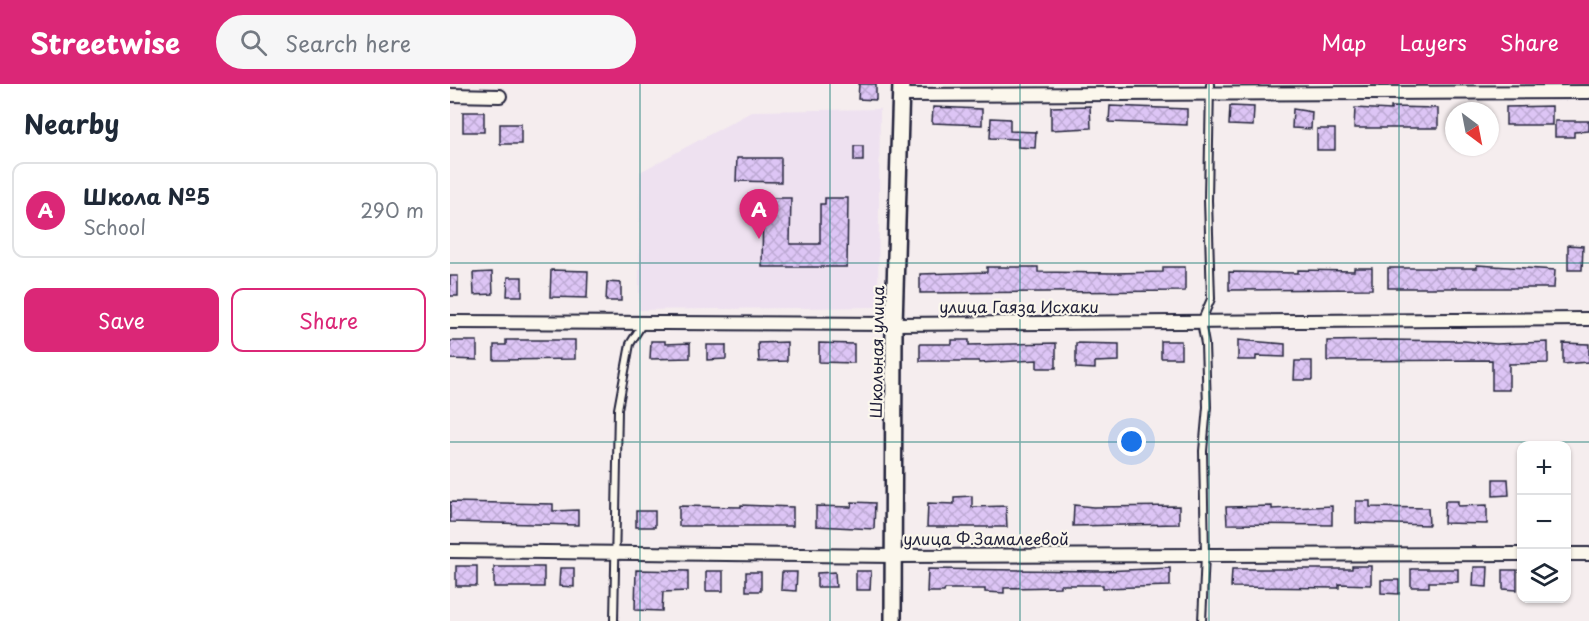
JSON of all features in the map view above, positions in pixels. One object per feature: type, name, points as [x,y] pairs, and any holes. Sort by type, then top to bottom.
[{"type":"street","points":[[901,89],[1210,88],[1589,92]]},
{"type":"street","name":"Школьная улица","points":[[893,621],[894,324],[901,89]]},
{"type":"street","points":[[450,95],[500,96]]},
{"type":"street","name":"улица Гаяза Исхаки","points":[[450,322],[894,324],[1589,320]]},
{"type":"street","name":"улица Ф.Замалеевой","points":[[450,551],[894,556],[1517,554]]},
{"type":"street","points":[[1571,554],[1589,554]]},
{"type":"lane","points":[[1202,621],[1205,554],[1203,451],[1207,407],[1205,344],[1201,322],[1211,299],[1208,200],[1210,88]]},
{"type":"lane","points":[[614,621],[618,409],[630,344],[644,323]]},
{"type":"shaded area","points":[[880,109],[878,307],[639,310],[640,172],[753,111]]},
{"type":"building","points":[[859,84],[876,84],[876,100],[858,99]]},
{"type":"building","points":[[1090,106],[1091,128],[1051,130],[1051,107]]},
{"type":"building","points":[[1110,106],[1187,109],[1187,125],[1109,122]]},
{"type":"building","points":[[1230,106],[1254,107],[1253,126],[1229,125]]},
{"type":"building","points":[[1552,106],[1552,125],[1506,125],[1506,107]]},
{"type":"building","points":[[933,107],[982,109],[982,125],[932,123]]},
{"type":"building","points":[[1391,107],[1438,108],[1438,128],[1354,128],[1355,108],[1391,110]]},
{"type":"building","points":[[1293,109],[1312,112],[1311,129],[1292,128]]},
{"type":"building","points":[[463,112],[484,112],[484,132],[463,132]]},
{"type":"building","points":[[991,118],[1010,119],[1010,131],[1036,132],[1035,148],[1018,147],[1018,139],[990,138]]},
{"type":"building","points":[[1555,121],[1589,121],[1589,131],[1574,132],[1574,137],[1555,137]]},
{"type":"building","points":[[500,124],[521,124],[521,144],[500,144]]},
{"type":"building","points":[[1317,129],[1335,129],[1335,150],[1317,150]]},
{"type":"building","points":[[854,146],[863,146],[863,161],[854,161]]},
{"type":"building","points":[[737,158],[781,158],[781,182],[736,181]]},
{"type":"building","points":[[791,198],[790,244],[820,244],[820,204],[825,204],[825,198],[848,198],[847,267],[762,267],[763,200]]},
{"type":"building","points":[[1568,245],[1583,246],[1582,270],[1568,270]]},
{"type":"building","points":[[1477,265],[1555,270],[1554,288],[1388,288],[1388,268],[1477,268]]},
{"type":"building","points":[[987,267],[1038,267],[1038,272],[1115,273],[1163,272],[1163,267],[1185,267],[1185,291],[920,293],[920,274],[987,272]]},
{"type":"building","points":[[1354,268],[1372,268],[1372,289],[1229,290],[1229,272],[1298,273],[1298,270],[1354,271]]},
{"type":"building","points":[[551,270],[588,271],[587,298],[550,297]]},
{"type":"building","points":[[492,272],[493,294],[474,295],[473,273]]},
{"type":"building","points":[[450,276],[458,276],[458,296],[450,296]]},
{"type":"building","points":[[508,277],[522,277],[522,296],[507,296]]},
{"type":"building","points":[[607,282],[621,283],[621,301],[606,301]]},
{"type":"building","points":[[506,340],[575,340],[575,359],[494,360],[494,345],[506,345]]},
{"type":"building","points":[[952,340],[969,340],[969,345],[1056,343],[1056,368],[1037,368],[1037,360],[979,363],[979,361],[920,361],[920,344],[952,344]]},
{"type":"building","points":[[1238,340],[1285,344],[1285,357],[1256,356],[1256,360],[1238,360]]},
{"type":"building","points":[[450,341],[477,341],[477,360],[450,359]]},
{"type":"building","points":[[651,341],[665,341],[665,344],[690,343],[690,358],[650,359]]},
{"type":"building","points":[[1161,341],[1181,341],[1181,358],[1161,358]]},
{"type":"building","points":[[1327,341],[1464,341],[1496,344],[1548,342],[1548,363],[1509,364],[1509,390],[1492,390],[1492,360],[1327,361]]},
{"type":"building","points":[[787,342],[787,361],[759,362],[758,343]]},
{"type":"building","points":[[819,343],[854,344],[854,363],[819,362]]},
{"type":"building","points":[[1076,343],[1119,344],[1119,361],[1095,362],[1095,369],[1076,368]]},
{"type":"building","points":[[1563,343],[1589,344],[1589,362],[1563,364]]},
{"type":"building","points":[[707,345],[726,345],[726,359],[707,360]]},
{"type":"building","points":[[1295,361],[1312,361],[1312,380],[1294,380]]},
{"type":"building","points":[[1493,479],[1508,479],[1509,495],[1493,496]]},
{"type":"building","points":[[972,496],[972,507],[1006,506],[1007,527],[927,527],[928,503],[954,504],[954,497]]},
{"type":"building","points":[[1356,501],[1370,501],[1370,507],[1428,508],[1429,525],[1356,523]]},
{"type":"building","points":[[1445,501],[1458,501],[1458,506],[1487,505],[1487,524],[1444,523]]},
{"type":"building","points":[[450,502],[553,504],[553,511],[578,510],[578,525],[450,522]]},
{"type":"building","points":[[852,502],[875,503],[874,529],[816,526],[816,506],[851,507]]},
{"type":"building","points":[[741,505],[793,507],[793,526],[679,526],[679,506],[741,507]]},
{"type":"building","points":[[1074,505],[1093,507],[1179,506],[1179,524],[1073,526]]},
{"type":"building","points":[[1272,506],[1272,509],[1332,506],[1332,525],[1227,524],[1226,507]]},
{"type":"building","points":[[636,511],[655,511],[655,527],[636,527]]},
{"type":"building","points":[[456,566],[477,566],[477,586],[456,586]]},
{"type":"building","points":[[1352,566],[1371,566],[1371,585],[1339,584],[1339,588],[1231,587],[1232,569],[1352,569]]},
{"type":"building","points":[[494,567],[544,567],[544,587],[494,587]]},
{"type":"building","points":[[1474,567],[1488,567],[1487,587],[1473,586]]},
{"type":"building","points":[[560,568],[574,568],[574,587],[559,586]]},
{"type":"building","points":[[1170,568],[1170,586],[1103,588],[1103,585],[1060,585],[1060,587],[1004,588],[1004,593],[985,592],[985,589],[945,589],[944,592],[927,592],[928,569],[1103,571]]},
{"type":"building","points":[[1411,569],[1458,569],[1458,582],[1429,582],[1429,587],[1411,587]]},
{"type":"building","points":[[636,570],[688,571],[688,591],[663,592],[662,611],[635,610]]},
{"type":"building","points":[[1503,570],[1517,570],[1517,590],[1503,589]]},
{"type":"building","points":[[706,571],[723,571],[723,591],[706,591]]},
{"type":"building","points":[[856,571],[871,571],[870,590],[856,590]]},
{"type":"building","points":[[746,572],[761,572],[761,591],[746,591]]},
{"type":"building","points":[[782,572],[797,572],[796,591],[781,590]]},
{"type":"building","points":[[835,572],[836,587],[817,587],[817,573]]},
{"type":"building","points":[[1381,580],[1399,580],[1399,594],[1381,593]]},
{"type":"place","name":"Школа №5","points":[[759,239]]}]
